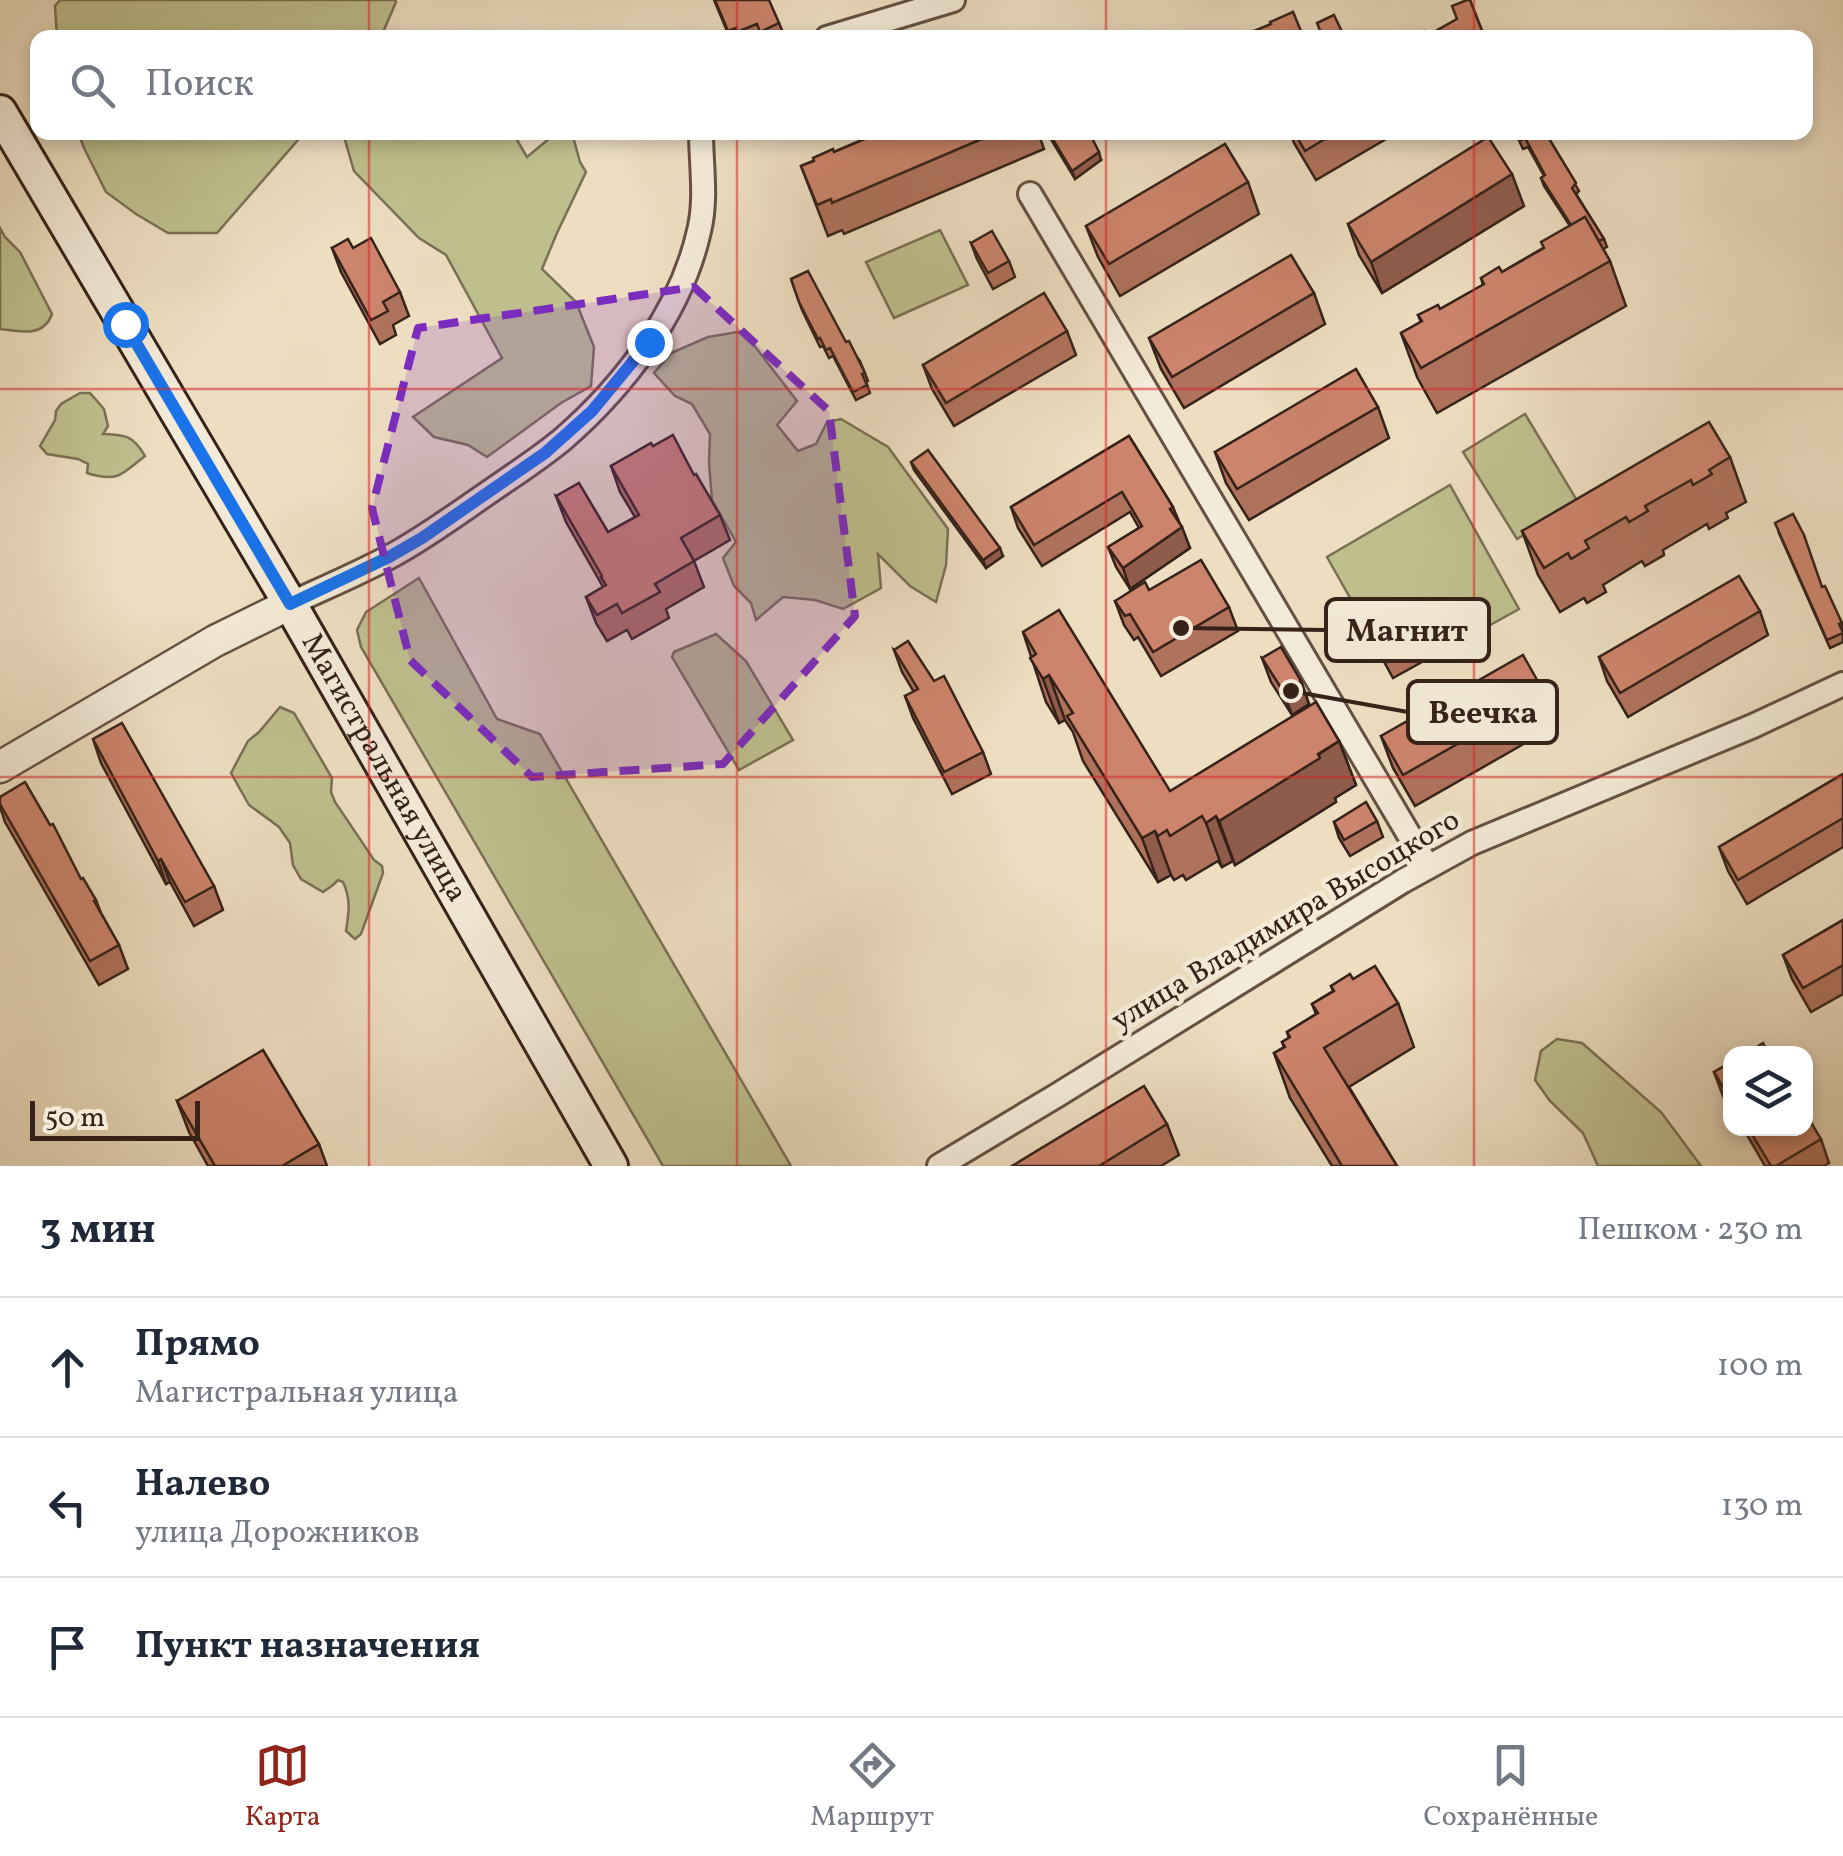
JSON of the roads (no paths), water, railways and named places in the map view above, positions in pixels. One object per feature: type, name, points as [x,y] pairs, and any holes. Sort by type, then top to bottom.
[{"type":"main road","name":"Магистральная улица","points":[[0,112],[290,604],[611,1166]]},
{"type":"street","points":[[854,30],[952,0]]},
{"type":"street","points":[[0,766],[214,641],[422,538],[575,428],[649,342],[689,266],[702,211],[701,140]]},
{"type":"street","points":[[1030,194],[1428,866]]},
{"type":"street","name":"улица Владимира Высоцкого","points":[[939,1166],[1428,866],[1506,828],[1843,684]]},
{"type":"place","name":"Магнит","points":[[1181,628]]},
{"type":"place","name":"Веечка","points":[[1291,691]]}]
